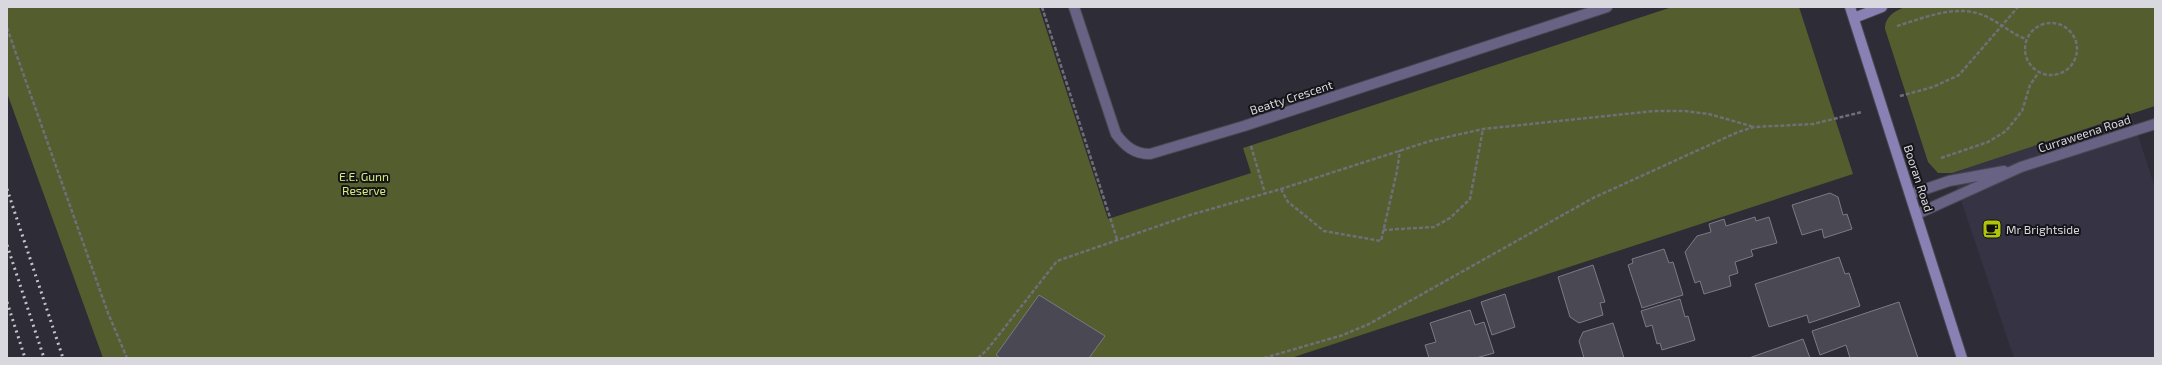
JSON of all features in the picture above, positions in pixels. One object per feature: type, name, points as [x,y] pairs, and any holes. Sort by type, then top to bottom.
[{"type":"street","name":"Beatty Crescent","points":[[1074,7],[1112,126],[1119,138],[1130,149],[1139,154],[1162,152],[1606,7]]},
{"type":"street","name":"Booran Road","points":[[1850,7],[1911,194],[1962,358]]},
{"type":"street","points":[[1854,18],[1882,7]]},
{"type":"street","name":"Curraweena Road","points":[[1917,214],[2022,168],[2155,124]]},
{"type":"street","name":"Curraweena Road","points":[[1911,194],[1949,182],[2022,168]]},
{"type":"path","points":[[1042,7],[1117,238]]},
{"type":"path","points":[[1906,94],[1934,87],[1959,75],[2018,7]]},
{"type":"path","points":[[1898,26],[1947,11],[1961,10],[1982,14],[2001,25],[2013,35],[2026,39]]},
{"type":"path","points":[[2055,22],[2064,25],[2076,39],[2076,57],[2065,71],[2048,75],[2039,72],[2028,62],[2025,55],[2026,39],[2038,26],[2046,23],[2055,22]]},
{"type":"path","points":[[7,28],[108,313],[127,358]]},
{"type":"path","points":[[1941,158],[1988,142],[2006,131],[2022,110],[2030,85],[2039,72]]},
{"type":"path","points":[[978,358],[987,350],[1056,261],[1117,238],[1265,194],[1400,150],[1483,129],[1654,111],[1684,111],[1709,114],[1754,127]]},
{"type":"path","points":[[1264,358],[1343,335],[1369,324],[1593,198],[1738,132],[1754,127],[1813,124],[1858,114]]},
{"type":"path","points":[[1244,126],[1265,194]]},
{"type":"path","points":[[1383,230],[1434,227],[1450,218],[1470,199],[1483,129]]},
{"type":"path","points":[[1281,189],[1288,202],[1324,231],[1381,241],[1397,171],[1400,150]]},
{"type":"shaded area","points":[[2131,114],[2155,188],[2155,358],[2014,358],[1952,173]]},
{"type":"green space","name":"E.E. Gunn Reserve","points":[[7,7],[1039,7],[1108,219],[1251,173],[1243,148],[1672,7],[1799,7],[1853,174],[1291,358],[103,358],[7,93]]},
{"type":"green space","points":[[1905,7],[2155,7],[2155,106],[1952,173],[1938,173],[1928,162],[1885,29],[1885,24],[1889,17],[1894,12]]},
{"type":"building","points":[[1830,193],[1838,197],[1843,215],[1847,214],[1852,229],[1824,238],[1822,229],[1802,235],[1792,205]]},
{"type":"building","points":[[1755,217],[1756,221],[1769,217],[1777,243],[1751,250],[1753,256],[1735,262],[1738,273],[1729,276],[1731,286],[1704,294],[1700,281],[1695,283],[1685,252],[1697,236],[1711,232],[1709,224],[1724,219],[1726,226]]},
{"type":"building","points":[[1664,249],[1669,263],[1673,262],[1683,295],[1642,308],[1628,265],[1633,263],[1632,259]]},
{"type":"building","points":[[1839,257],[1845,274],[1849,273],[1860,306],[1809,323],[1807,315],[1769,327],[1755,284]]},
{"type":"building","points":[[1593,265],[1605,302],[1600,303],[1603,315],[1579,323],[1570,317],[1558,277]]},
{"type":"building","points":[[1505,294],[1515,327],[1492,335],[1481,302]]},
{"type":"building","points":[[1039,295],[1105,336],[1089,358],[1000,358],[996,355]]},
{"type":"building","points":[[1680,299],[1685,317],[1688,316],[1695,340],[1662,350],[1660,343],[1657,344],[1652,325],[1646,327],[1641,311]]},
{"type":"building","points":[[1899,302],[1918,358],[1850,358],[1846,345],[1820,355],[1812,331]]},
{"type":"building","points":[[1470,310],[1475,325],[1484,322],[1494,353],[1476,358],[1429,358],[1425,345],[1436,342],[1430,323]]},
{"type":"building","points":[[1613,323],[1624,358],[1584,358],[1579,341],[1583,332]]},
{"type":"building","points":[[1803,339],[1810,358],[1749,358]]},
{"type":"railway","points":[[7,189],[63,358]]},
{"type":"railway","points":[[7,245],[44,358]]},
{"type":"railway","points":[[7,302],[25,358]]},
{"type":"place","name":"Mr Brightside","points":[[1992,229]]}]
